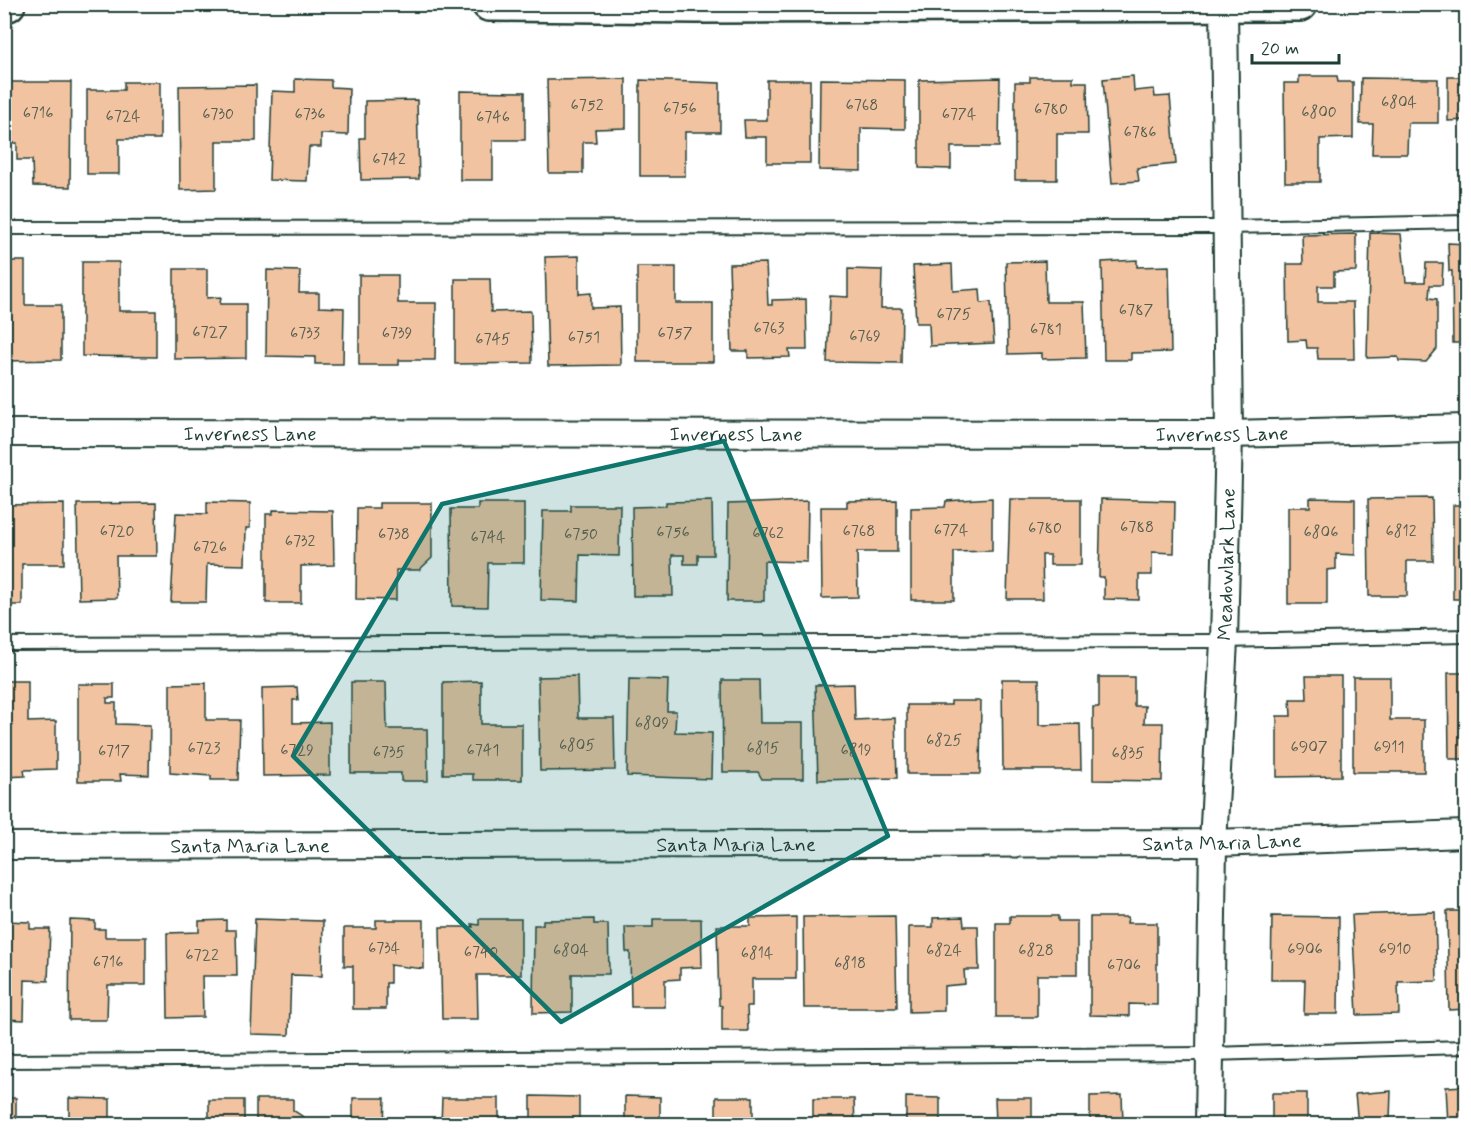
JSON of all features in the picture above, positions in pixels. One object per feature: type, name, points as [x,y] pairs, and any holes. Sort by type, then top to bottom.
[{"type":"main road","points":[[489,4],[1300,4]]},
{"type":"street","name":"Meadowlark Lane","points":[[1209,1125],[1213,843],[1224,641],[1229,434],[1224,5]]},
{"type":"street","name":"Inverness Lane","points":[[4,434],[1229,434],[1467,428]]},
{"type":"street","name":"Santa Maria Lane","points":[[4,846],[1213,843],[1467,834]]},
{"type":"lane","points":[[4,228],[1226,226],[1467,222]]},
{"type":"lane","points":[[4,644],[1224,641],[1467,636]]},
{"type":"lane","points":[[4,1061],[1210,1054],[1467,1047]]},
{"type":"highlighted area","points":[[724,441],[888,836],[561,1022],[293,756],[442,504]]},
{"type":"building","points":[[1133,76],[1134,91],[1154,89],[1155,97],[1170,96],[1176,164],[1137,168],[1139,181],[1112,183],[1103,79]]},
{"type":"building","points":[[1299,76],[1337,76],[1338,82],[1353,82],[1353,138],[1320,139],[1320,182],[1285,182],[1284,83],[1299,83]]},
{"type":"building","points":[[1030,77],[1073,77],[1073,82],[1087,82],[1088,134],[1057,134],[1057,180],[1015,180],[1015,82],[1030,82]]},
{"type":"building","points":[[1448,77],[1466,77],[1466,120],[1448,121]]},
{"type":"building","points":[[1000,78],[999,147],[951,147],[951,169],[919,168],[919,80]]},
{"type":"building","points":[[1361,78],[1438,79],[1438,123],[1408,123],[1407,154],[1372,154],[1373,124],[1360,124]]},
{"type":"building","points":[[295,79],[331,80],[331,87],[349,88],[348,135],[321,134],[321,147],[309,147],[307,181],[269,180],[272,91],[295,92]]},
{"type":"building","points":[[626,79],[626,128],[595,129],[596,142],[583,142],[583,173],[549,173],[547,80]]},
{"type":"building","points":[[820,79],[905,80],[905,129],[861,128],[861,171],[819,170]]},
{"type":"building","points":[[640,80],[720,83],[720,132],[685,132],[685,176],[640,176]]},
{"type":"building","points":[[767,80],[810,80],[810,163],[767,163],[767,137],[745,137],[744,120],[767,120]]},
{"type":"building","points":[[4,82],[71,82],[70,187],[33,186],[32,160],[17,160],[17,143],[4,143]]},
{"type":"building","points":[[124,82],[160,82],[160,139],[119,139],[119,174],[87,174],[87,90],[124,90]]},
{"type":"building","points":[[256,85],[256,141],[216,141],[216,189],[180,190],[179,86]]},
{"type":"building","points":[[460,91],[525,92],[525,140],[493,140],[493,180],[460,180]]},
{"type":"building","points":[[417,100],[419,179],[361,180],[360,138],[365,138],[365,101]]},
{"type":"building","points":[[1370,233],[1401,234],[1406,282],[1425,282],[1426,263],[1443,263],[1442,285],[1430,285],[1429,298],[1437,299],[1437,349],[1426,362],[1399,361],[1398,357],[1367,358]]},
{"type":"building","points":[[1356,234],[1356,271],[1334,272],[1334,286],[1318,286],[1318,302],[1353,302],[1354,359],[1318,359],[1317,348],[1307,348],[1306,340],[1288,341],[1287,264],[1303,264],[1302,235]]},
{"type":"building","points":[[1448,243],[1466,244],[1466,343],[1453,343],[1452,271],[1449,271]]},
{"type":"building","points":[[579,256],[579,294],[591,293],[591,308],[620,307],[621,365],[548,366],[545,257]]},
{"type":"building","points":[[1137,260],[1137,267],[1169,266],[1171,352],[1131,353],[1131,360],[1104,360],[1102,262]]},
{"type":"building","points":[[4,261],[25,261],[25,305],[61,305],[61,360],[4,361]]},
{"type":"building","points":[[1045,261],[1046,302],[1084,302],[1086,358],[1042,359],[1042,353],[1008,354],[1006,262]]},
{"type":"building","points":[[82,262],[119,262],[119,311],[156,311],[156,357],[82,356]]},
{"type":"building","points":[[766,263],[768,305],[772,305],[772,300],[806,299],[807,350],[789,350],[790,357],[748,358],[748,351],[732,351],[729,264]]},
{"type":"building","points":[[952,264],[953,291],[980,289],[981,303],[991,302],[994,343],[930,346],[929,323],[916,323],[913,266]]},
{"type":"building","points":[[637,267],[676,267],[676,303],[713,303],[713,362],[637,362]]},
{"type":"building","points":[[174,269],[207,269],[207,298],[221,297],[220,304],[246,304],[246,358],[174,359]]},
{"type":"building","points":[[848,269],[882,270],[881,308],[902,308],[901,363],[827,362],[830,296],[848,297]]},
{"type":"building","points":[[267,270],[300,271],[299,293],[319,293],[319,307],[344,308],[343,364],[315,364],[315,357],[266,356]]},
{"type":"building","points":[[359,275],[398,275],[398,303],[436,303],[435,360],[399,360],[399,365],[359,365]]},
{"type":"building","points":[[455,279],[490,279],[491,312],[531,311],[532,363],[455,364]]},
{"type":"building","points":[[992,498],[992,551],[954,552],[954,600],[911,600],[911,508],[945,507],[946,501]]},
{"type":"building","points":[[1310,498],[1355,499],[1355,555],[1336,554],[1336,569],[1327,570],[1327,604],[1288,604],[1288,507],[1310,507]]},
{"type":"building","points":[[1432,498],[1433,561],[1407,561],[1407,596],[1369,596],[1368,499]]},
{"type":"building","points":[[1010,499],[1081,499],[1081,565],[1050,565],[1050,555],[1042,555],[1043,599],[1007,599]]},
{"type":"building","points":[[1101,499],[1175,501],[1174,553],[1152,552],[1152,575],[1139,575],[1139,600],[1104,599],[1104,577],[1099,577]]},
{"type":"building","points":[[897,500],[897,552],[857,552],[858,597],[822,598],[821,507],[847,507],[847,501]]},
{"type":"building","points":[[712,501],[713,555],[698,555],[698,564],[684,564],[684,555],[672,555],[673,596],[633,596],[632,507],[666,506],[666,502]]},
{"type":"building","points":[[808,501],[807,562],[764,561],[764,601],[727,601],[728,504]]},
{"type":"building","points":[[207,502],[250,503],[250,528],[246,528],[245,565],[207,564],[206,602],[171,602],[176,513],[207,514]]},
{"type":"building","points":[[156,503],[157,556],[116,556],[117,598],[79,599],[77,504]]},
{"type":"building","points":[[379,503],[432,503],[432,558],[419,570],[396,570],[396,600],[356,599],[357,508],[379,508]]},
{"type":"building","points":[[478,503],[524,503],[524,563],[488,563],[487,607],[452,606],[451,509],[478,509]]},
{"type":"building","points":[[64,504],[64,564],[22,564],[22,605],[4,605],[4,505]]},
{"type":"building","points":[[571,505],[620,505],[619,556],[580,555],[579,601],[541,600],[543,511],[571,511]]},
{"type":"building","points":[[1453,505],[1466,505],[1466,599],[1453,599]]},
{"type":"building","points":[[273,510],[333,511],[334,565],[301,566],[301,603],[266,603],[266,514],[273,514]]},
{"type":"building","points":[[1448,673],[1466,673],[1466,759],[1449,759]]},
{"type":"building","points":[[577,676],[578,718],[614,718],[615,770],[540,771],[538,677]]},
{"type":"building","points":[[1306,676],[1341,676],[1341,776],[1277,777],[1277,716],[1291,716],[1290,699],[1307,699]]},
{"type":"building","points":[[1099,677],[1134,677],[1134,706],[1145,706],[1144,723],[1163,723],[1162,781],[1093,780],[1093,707],[1099,707]]},
{"type":"building","points":[[1353,677],[1390,677],[1390,720],[1424,720],[1424,772],[1353,772]]},
{"type":"building","points":[[629,679],[668,680],[667,711],[676,711],[675,732],[712,733],[711,779],[627,776]]},
{"type":"building","points":[[1002,679],[1039,679],[1039,725],[1080,724],[1081,770],[1003,770]]},
{"type":"building","points":[[722,680],[759,680],[760,723],[803,723],[803,779],[762,779],[758,772],[723,772]]},
{"type":"building","points":[[4,681],[28,681],[28,722],[56,721],[56,769],[24,770],[25,776],[4,777]]},
{"type":"building","points":[[481,681],[481,724],[522,724],[522,780],[473,780],[473,774],[443,774],[443,682]]},
{"type":"building","points":[[351,682],[386,682],[387,729],[427,729],[428,781],[401,781],[401,773],[351,773]]},
{"type":"building","points":[[206,683],[206,720],[240,720],[238,780],[211,780],[211,776],[170,773],[170,684]]},
{"type":"building","points":[[78,684],[114,684],[114,698],[107,698],[107,703],[116,703],[116,724],[150,725],[149,775],[120,774],[121,781],[78,781]]},
{"type":"building","points":[[854,684],[855,720],[895,718],[897,778],[818,780],[815,685]]},
{"type":"building","points":[[297,687],[298,700],[293,700],[293,723],[330,722],[330,775],[263,776],[262,688]]},
{"type":"building","points":[[951,701],[981,701],[980,774],[907,774],[907,705],[951,705]]},
{"type":"building","points":[[1447,911],[1466,911],[1466,1009],[1449,1010]]},
{"type":"building","points":[[1435,912],[1437,981],[1398,982],[1399,1014],[1357,1015],[1352,915]]},
{"type":"building","points":[[895,916],[897,1008],[804,1008],[803,917]]},
{"type":"building","points":[[1010,916],[1058,916],[1058,921],[1077,921],[1077,975],[1037,975],[1037,1017],[996,1017],[996,923],[1010,923]]},
{"type":"building","points":[[1272,916],[1339,917],[1338,1014],[1304,1014],[1305,980],[1271,980]]},
{"type":"building","points":[[796,917],[796,979],[752,979],[752,1006],[747,1006],[748,1031],[722,1031],[717,926],[750,926],[750,918]]},
{"type":"building","points":[[963,917],[964,926],[978,926],[979,970],[964,970],[965,984],[944,986],[944,1011],[909,1012],[909,927],[933,927],[933,918]]},
{"type":"building","points":[[1090,917],[1128,917],[1127,923],[1157,923],[1157,1005],[1129,1004],[1129,1016],[1090,1015]]},
{"type":"building","points":[[255,919],[323,921],[322,976],[291,975],[289,1035],[251,1034]]},
{"type":"building","points":[[479,919],[521,919],[521,975],[477,975],[478,1019],[442,1019],[440,927],[473,927],[472,924],[479,925]]},
{"type":"building","points":[[594,919],[594,924],[608,924],[609,974],[572,974],[572,1012],[533,1013],[534,925],[543,925],[543,920]]},
{"type":"building","points":[[653,919],[701,919],[702,967],[680,968],[680,979],[665,980],[665,1007],[631,1007],[630,952],[626,952],[625,927],[653,927]]},
{"type":"building","points":[[70,920],[95,921],[95,929],[105,929],[105,937],[146,937],[146,985],[108,985],[107,1020],[69,1020]]},
{"type":"building","points":[[226,920],[226,930],[236,930],[237,976],[202,976],[203,1017],[168,1018],[167,933],[199,932],[199,921]]},
{"type":"building","points":[[376,920],[424,920],[424,969],[390,965],[390,983],[386,983],[386,1009],[353,1009],[353,966],[344,966],[344,928],[376,928]]},
{"type":"building","points":[[4,921],[30,922],[30,929],[50,929],[48,981],[25,980],[24,1020],[4,1019]]},
{"type":"building","points":[[1466,1086],[1466,1124],[1448,1124],[1446,1087]]},
{"type":"building","points":[[1391,1091],[1390,1120],[1422,1117],[1423,1124],[1358,1124],[1355,1094]]},
{"type":"building","points":[[1272,1093],[1307,1093],[1307,1124],[1272,1124]]},
{"type":"building","points":[[1122,1095],[1123,1124],[1090,1124],[1090,1096]]},
{"type":"building","points":[[531,1096],[579,1097],[579,1124],[531,1124]]},
{"type":"building","points":[[625,1096],[660,1097],[660,1124],[625,1124]]},
{"type":"building","points":[[716,1097],[753,1097],[753,1124],[716,1124]]},
{"type":"building","points":[[906,1097],[940,1098],[940,1124],[906,1124]]},
{"type":"building","points":[[4,1098],[16,1098],[16,1124],[4,1124]]},
{"type":"building","points":[[69,1098],[110,1099],[110,1124],[69,1124]]},
{"type":"building","points":[[353,1098],[385,1098],[384,1124],[353,1124]]},
{"type":"building","points":[[442,1098],[499,1098],[499,1124],[441,1124]]},
{"type":"building","points":[[995,1098],[1032,1098],[1032,1124],[996,1124]]},
{"type":"building","points":[[256,1099],[293,1099],[293,1110],[314,1124],[256,1124]]},
{"type":"building","points":[[813,1099],[854,1099],[855,1124],[813,1124]]},
{"type":"building","points":[[209,1100],[244,1100],[244,1124],[209,1124]]}]
